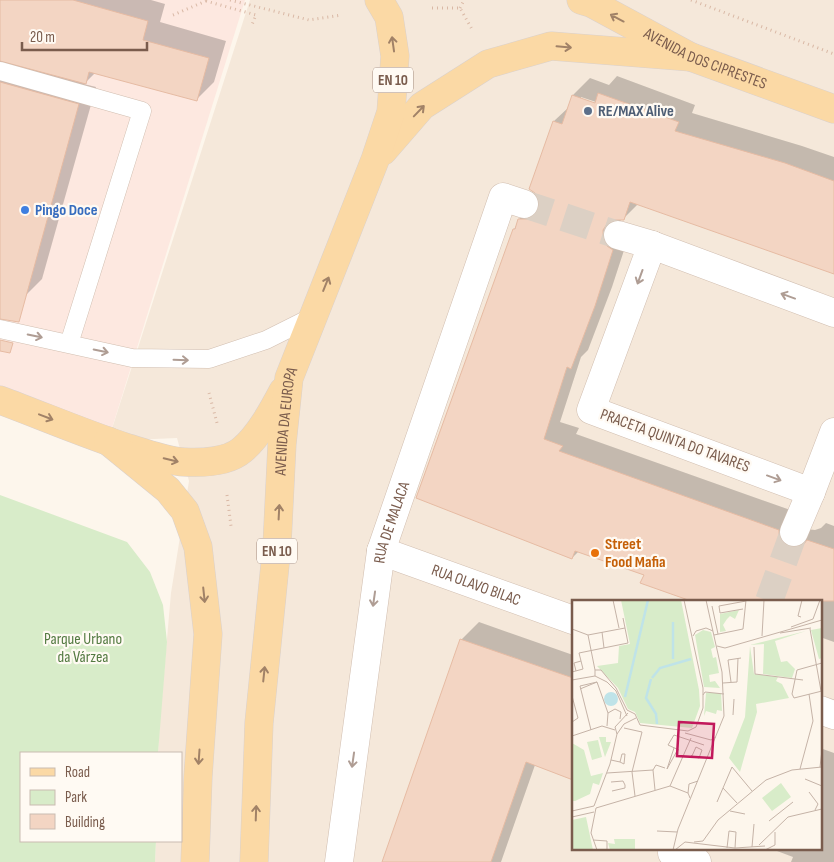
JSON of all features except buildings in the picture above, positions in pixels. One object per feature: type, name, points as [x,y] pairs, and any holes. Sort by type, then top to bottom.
[{"type":"main road","name":"AVENIDA DA EUROPA","points":[[254,862],[260,723],[277,545],[282,444],[289,378],[375,160],[391,112],[395,56],[389,17],[379,0]]},
{"type":"main road","name":"AVENIDA DOS CIPRESTES","points":[[581,0],[691,58],[834,109]]},
{"type":"main road","points":[[375,160],[422,106],[488,64],[551,46],[691,58]]},
{"type":"main road","points":[[0,400],[108,441],[149,454],[182,462],[210,462],[224,459],[242,451],[268,420],[289,378]]},
{"type":"main road","points":[[108,441],[168,490],[185,511],[198,546],[208,634],[198,777],[195,862]]},
{"type":"street","name":"RUA DE MALACA","points":[[339,862],[381,551],[513,200]]},
{"type":"street","points":[[618,235],[652,245],[834,313]]},
{"type":"street","name":"PRACETA QUINTA DO TAVARES","points":[[652,245],[590,410],[812,492]]},
{"type":"street","points":[[794,532],[812,492],[834,432]]},
{"type":"street","name":"RUA OLAVO BILAC","points":[[381,551],[572,620]]},
{"type":"street","points":[[822,711],[834,715]]},
{"type":"street","points":[[671,854],[697,862]]},
{"type":"lane","points":[[0,70],[142,111],[69,344]]},
{"type":"lane","points":[[0,329],[132,358],[209,360],[266,340],[314,316]]},
{"type":"path","points":[[230,0],[309,20],[342,15]]},
{"type":"path","points":[[460,8],[464,0]]},
{"type":"path","points":[[691,0],[834,54]]},
{"type":"path","points":[[172,14],[207,1],[256,14],[251,27]]},
{"type":"path","points":[[432,8],[460,8]]},
{"type":"path","points":[[460,8],[474,31]]},
{"type":"path","points":[[209,393],[218,427]]},
{"type":"path","points":[[227,492],[232,534]]},
{"type":"shaded area","points":[[0,0],[245,0],[108,441],[0,400]]},
{"type":"shaded area","points":[[250,0],[834,0],[834,862],[155,862],[156,842],[182,842],[182,752],[158,752],[171,593],[189,481],[177,438],[108,441]]},
{"type":"green space","name":"Parque Urbano da Várzea","points":[[0,495],[127,542],[150,572],[163,605],[167,642],[158,752],[20,752],[20,842],[156,842],[155,862],[0,862]]},
{"type":"tunnel","points":[[524,204],[618,235]]},
{"type":"tunnel","points":[[769,600],[794,532]]},
{"type":"place","name":"RE/MAX Alive","points":[[588,111]]},
{"type":"place","name":"Pingo Doce","points":[[25,210]]},
{"type":"place","name":"Street Food Mafia","points":[[595,553]]}]
